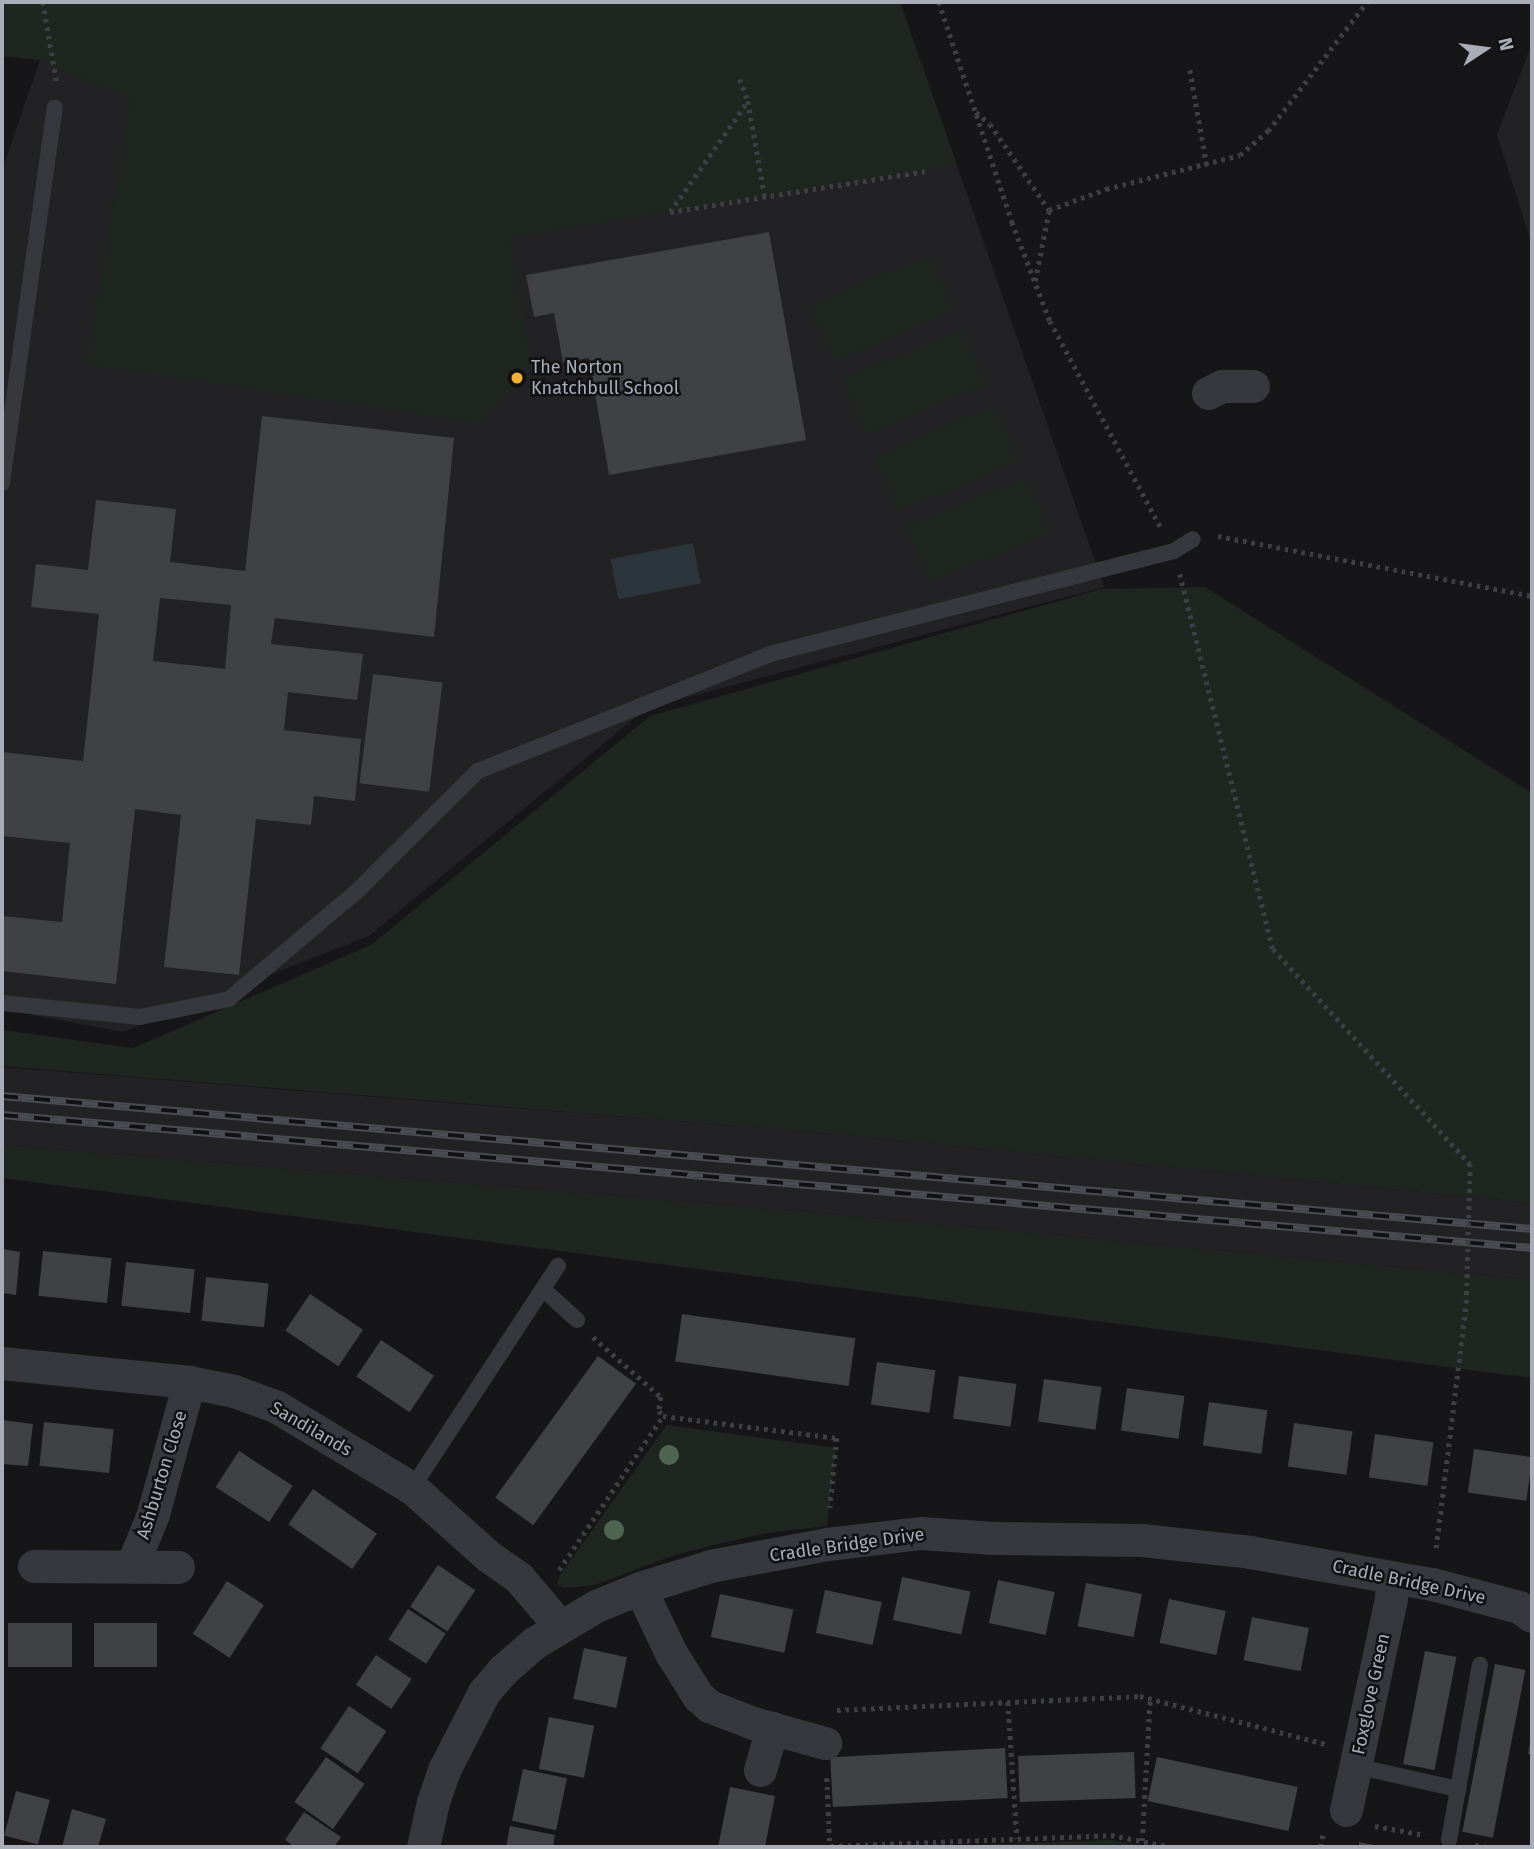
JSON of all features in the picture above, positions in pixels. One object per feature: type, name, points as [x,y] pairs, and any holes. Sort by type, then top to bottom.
[{"type":"street","points":[[1208,393],[1222,386],[1253,386]]},
{"type":"street","name":"Sandilands","points":[[2,1363],[189,1382],[234,1391],[277,1407],[412,1488],[488,1556],[519,1578],[560,1626]]},
{"type":"street","name":"Ashburton Close","points":[[132,1566],[153,1514],[189,1382]]},
{"type":"street","name":"Cradle Bridge Drive","points":[[423,1847],[433,1802],[445,1768],[484,1692],[534,1643],[560,1626],[640,1588],[710,1566],[827,1544],[921,1533],[994,1538],[1142,1540],[1250,1552],[1432,1584],[1519,1607],[1532,1616]]},
{"type":"street","name":"Ashburton Close","points":[[34,1566],[178,1567]]},
{"type":"street","name":"Foxglove Green","points":[[1359,1818],[1357,1759],[1391,1599],[1392,1578]]},
{"type":"street","points":[[640,1588],[671,1653],[698,1696],[709,1706],[825,1743]]},
{"type":"street","points":[[760,1770],[772,1728]]},
{"type":"lane","points":[[2,483],[55,108]]},
{"type":"lane","points":[[2,1003],[140,1017],[229,999],[355,893],[478,771],[770,654],[1174,551],[1193,539]]},
{"type":"lane","points":[[412,1488],[558,1266]]},
{"type":"lane","points":[[543,1289],[577,1320]]},
{"type":"lane","points":[[1449,1840],[1480,1665]]},
{"type":"lane","points":[[1357,1759],[1458,1788]]},
{"type":"path","points":[[43,2],[59,100],[55,108]]},
{"type":"path","points":[[939,2],[1035,282],[1063,345],[1125,466],[1174,551],[1273,949],[1470,1164],[1466,1303],[1432,1584]]},
{"type":"path","points":[[1049,210],[1106,189],[1240,155],[1268,131],[1367,2]]},
{"type":"path","points":[[1190,70],[1207,165]]},
{"type":"path","points":[[740,79],[748,101],[765,197]]},
{"type":"path","points":[[748,101],[670,212],[925,171]]},
{"type":"path","points":[[976,112],[990,124],[1049,210],[1035,282]]},
{"type":"path","points":[[1193,539],[1217,536],[1532,596]]},
{"type":"path","points":[[577,1320],[661,1397],[659,1411],[663,1416],[837,1438],[827,1544]]},
{"type":"path","points":[[536,1598],[554,1577],[663,1416]]},
{"type":"path","points":[[1171,1847],[1111,1835],[830,1847],[825,1743],[836,1710],[1140,1696],[1357,1759]]},
{"type":"path","points":[[1142,1841],[1150,1699]]},
{"type":"path","points":[[1008,1702],[1017,1839]]},
{"type":"path","points":[[1359,1818],[1488,1847]]},
{"type":"shaded area","name":"The Norton Knatchbull School","points":[[2,2],[900,2],[1104,587],[647,708],[369,936],[123,1032],[2,1009],[2,170],[40,60],[2,56]]},
{"type":"shaded area","points":[[2,2],[900,2],[957,165],[510,238],[531,367],[479,424],[86,365],[131,100],[40,60],[2,56]]},
{"type":"shaded area","points":[[1532,43],[1532,245],[1497,135]]},
{"type":"shaded area","points":[[930,254],[954,311],[834,362],[809,305]]},
{"type":"shaded area","points":[[963,329],[986,386],[865,434],[842,378]]},
{"type":"shaded area","points":[[995,405],[1019,461],[898,512],[874,456]]},
{"type":"shaded area","points":[[1027,477],[1050,534],[929,582],[906,526]]},
{"type":"shaded area","points":[[693,543],[701,583],[618,599],[611,559]]},
{"type":"shaded area","points":[[1205,587],[1532,793],[1532,1203],[814,1132],[2,1066],[2,1030],[133,1048],[371,945],[650,716],[1101,589]]},
{"type":"shaded area","points":[[2,1067],[814,1132],[1532,1203],[1532,1280],[808,1212],[2,1145]]},
{"type":"shaded area","points":[[2,1145],[808,1212],[1532,1280],[1532,1378],[2,1178]]},
{"type":"shaded area","points":[[667,1425],[836,1448],[827,1526],[767,1533],[722,1543],[675,1555],[595,1585],[564,1588],[557,1584],[560,1575]]},
{"type":"shaded area","points":[[1112,1840],[1149,1847],[916,1847]]},
{"type":"building","points":[[769,232],[806,440],[609,475],[589,358],[563,362],[554,313],[534,317],[526,275]]},
{"type":"building","points":[[262,416],[454,438],[434,637],[275,618],[271,644],[363,654],[357,700],[288,692],[284,730],[361,739],[355,801],[314,796],[311,825],[256,819],[239,975],[164,967],[181,815],[135,809],[116,984],[2,971],[2,916],[62,922],[70,843],[2,836],[2,752],[83,761],[99,614],[31,607],[36,564],[88,570],[96,500],[176,509],[170,562],[245,571]],"holes":[[[160,598],[231,605],[225,669],[153,661]]]},
{"type":"building","points":[[373,674],[442,683],[429,792],[360,783]]},
{"type":"building","points":[[2,1249],[20,1252],[16,1295],[2,1293]]},
{"type":"building","points":[[43,1251],[112,1258],[107,1303],[38,1296]]},
{"type":"building","points":[[126,1262],[195,1269],[190,1313],[121,1306]]},
{"type":"building","points":[[206,1277],[269,1284],[264,1327],[201,1321]]},
{"type":"building","points":[[310,1294],[363,1330],[338,1366],[285,1330]]},
{"type":"building","points":[[682,1314],[855,1338],[849,1386],[675,1362]]},
{"type":"building","points":[[381,1340],[434,1376],[409,1412],[356,1376]]},
{"type":"building","points":[[598,1356],[636,1384],[533,1525],[495,1498]]},
{"type":"building","points":[[877,1362],[935,1370],[929,1413],[871,1405]]},
{"type":"building","points":[[959,1376],[1016,1384],[1010,1427],[953,1419]]},
{"type":"building","points":[[1044,1379],[1101,1387],[1095,1430],[1038,1422]]},
{"type":"building","points":[[1127,1388],[1184,1396],[1178,1439],[1121,1431]]},
{"type":"building","points":[[1209,1402],[1267,1410],[1261,1454],[1203,1446]]},
{"type":"building","points":[[2,1420],[33,1424],[28,1466],[2,1464]]},
{"type":"building","points":[[44,1422],[114,1429],[109,1473],[39,1466]]},
{"type":"building","points":[[1294,1423],[1352,1431],[1346,1475],[1288,1467]]},
{"type":"building","points":[[1375,1434],[1433,1442],[1427,1486],[1369,1478]]},
{"type":"building","points":[[1474,1449],[1532,1457],[1526,1501],[1468,1493]]},
{"type":"building","points":[[239,1451],[293,1486],[269,1522],[216,1487]]},
{"type":"building","points":[[313,1489],[377,1534],[352,1569],[288,1524]]},
{"type":"building","points":[[438,1565],[475,1590],[447,1632],[410,1606]]},
{"type":"building","points":[[902,1577],[970,1592],[961,1635],[893,1620]]},
{"type":"building","points":[[998,1580],[1055,1592],[1046,1635],[989,1623]]},
{"type":"building","points":[[227,1581],[264,1605],[230,1658],[193,1634]]},
{"type":"building","points":[[1086,1583],[1142,1594],[1134,1637],[1078,1626]]},
{"type":"building","points":[[825,1590],[882,1602],[873,1645],[816,1633]]},
{"type":"building","points":[[720,1594],[793,1610],[784,1653],[711,1637]]},
{"type":"building","points":[[1169,1599],[1226,1611],[1216,1655],[1160,1643]]},
{"type":"building","points":[[408,1609],[446,1634],[426,1664],[388,1639]]},
{"type":"building","points":[[1252,1617],[1309,1628],[1301,1671],[1244,1660]]},
{"type":"building","points":[[8,1623],[72,1623],[72,1667],[8,1667]]},
{"type":"building","points":[[94,1623],[157,1623],[157,1667],[94,1667]]},
{"type":"building","points":[[584,1648],[627,1657],[616,1708],[573,1699]]},
{"type":"building","points":[[1425,1651],[1456,1657],[1434,1770],[1403,1764]]},
{"type":"building","points":[[376,1655],[412,1679],[392,1709],[356,1685]]},
{"type":"building","points":[[1495,1664],[1525,1670],[1493,1838],[1462,1832]]},
{"type":"building","points":[[349,1706],[386,1731],[358,1773],[320,1748]]},
{"type":"building","points":[[549,1717],[594,1726],[584,1778],[539,1769]]},
{"type":"building","points":[[1532,1737],[1532,1755],[1528,1754]]},
{"type":"building","points":[[1005,1748],[1008,1798],[833,1807],[830,1757]]},
{"type":"building","points":[[1134,1752],[1136,1798],[1020,1802],[1018,1756]]},
{"type":"building","points":[[326,1757],[365,1784],[333,1829],[294,1802]]},
{"type":"building","points":[[1157,1757],[1298,1787],[1288,1831],[1148,1801]]},
{"type":"building","points":[[523,1769],[567,1778],[556,1830],[512,1821]]},
{"type":"building","points":[[730,1787],[775,1796],[765,1847],[718,1847]]},
{"type":"building","points":[[16,1791],[50,1800],[38,1844],[4,1835]]},
{"type":"building","points":[[72,1809],[106,1819],[98,1847],[62,1847]]},
{"type":"building","points":[[304,1812],[341,1837],[334,1847],[295,1847],[285,1840]]},
{"type":"building","points":[[510,1826],[555,1835],[553,1847],[506,1847]]},
{"type":"building","points":[[1359,1842],[1379,1846],[1379,1847],[1359,1847]]},
{"type":"railway","points":[[2,1096],[1532,1229]]},
{"type":"railway","points":[[2,1115],[1532,1248]]},
{"type":"place","name":"The Norton Knatchbull School","points":[[517,378]]}]
